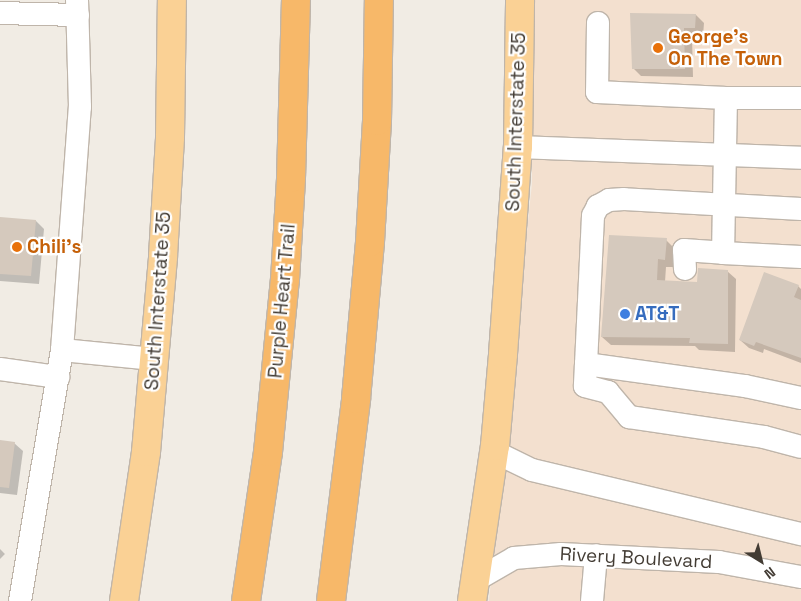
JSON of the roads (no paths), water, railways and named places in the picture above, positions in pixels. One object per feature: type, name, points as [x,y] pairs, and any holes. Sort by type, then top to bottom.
[{"type":"highway","name":"Purple Heart Trail","points":[[246,601],[268,452],[285,280],[291,178],[296,0]]},
{"type":"highway","points":[[331,601],[356,399],[369,251],[377,121],[379,0]]},
{"type":"main road","name":"South Interstate 35","points":[[124,601],[146,452],[154,359],[170,137],[172,0]]},
{"type":"main road","name":"South Interstate 35","points":[[474,591],[495,446],[518,147],[520,0]]},
{"type":"street","points":[[0,14],[77,8],[80,107],[62,350],[20,601]]},
{"type":"street","points":[[598,23],[597,92],[726,98],[801,98]]},
{"type":"street","points":[[723,253],[726,98]]},
{"type":"street","points":[[518,147],[801,158]]},
{"type":"street","points":[[801,209],[624,199],[609,200],[598,206],[593,216],[585,386],[608,392],[630,416],[764,437],[801,447]]},
{"type":"street","points":[[684,269],[684,250],[801,257]]},
{"type":"street","points":[[62,350],[154,359]]},
{"type":"street","points":[[586,364],[729,383],[801,398]]},
{"type":"street","points":[[0,369],[58,377]]},
{"type":"street","points":[[495,446],[506,458],[532,470],[801,534]]},
{"type":"street","name":"Rivery Boulevard","points":[[474,591],[501,563],[528,554],[596,555],[719,562],[801,577]]},
{"type":"street","points":[[592,601],[596,555]]},
{"type":"place","name":"George's On The Town","points":[[658,48]]},
{"type":"place","name":"Chili's","points":[[17,247]]},
{"type":"place","name":"AT&T","points":[[625,314]]}]
